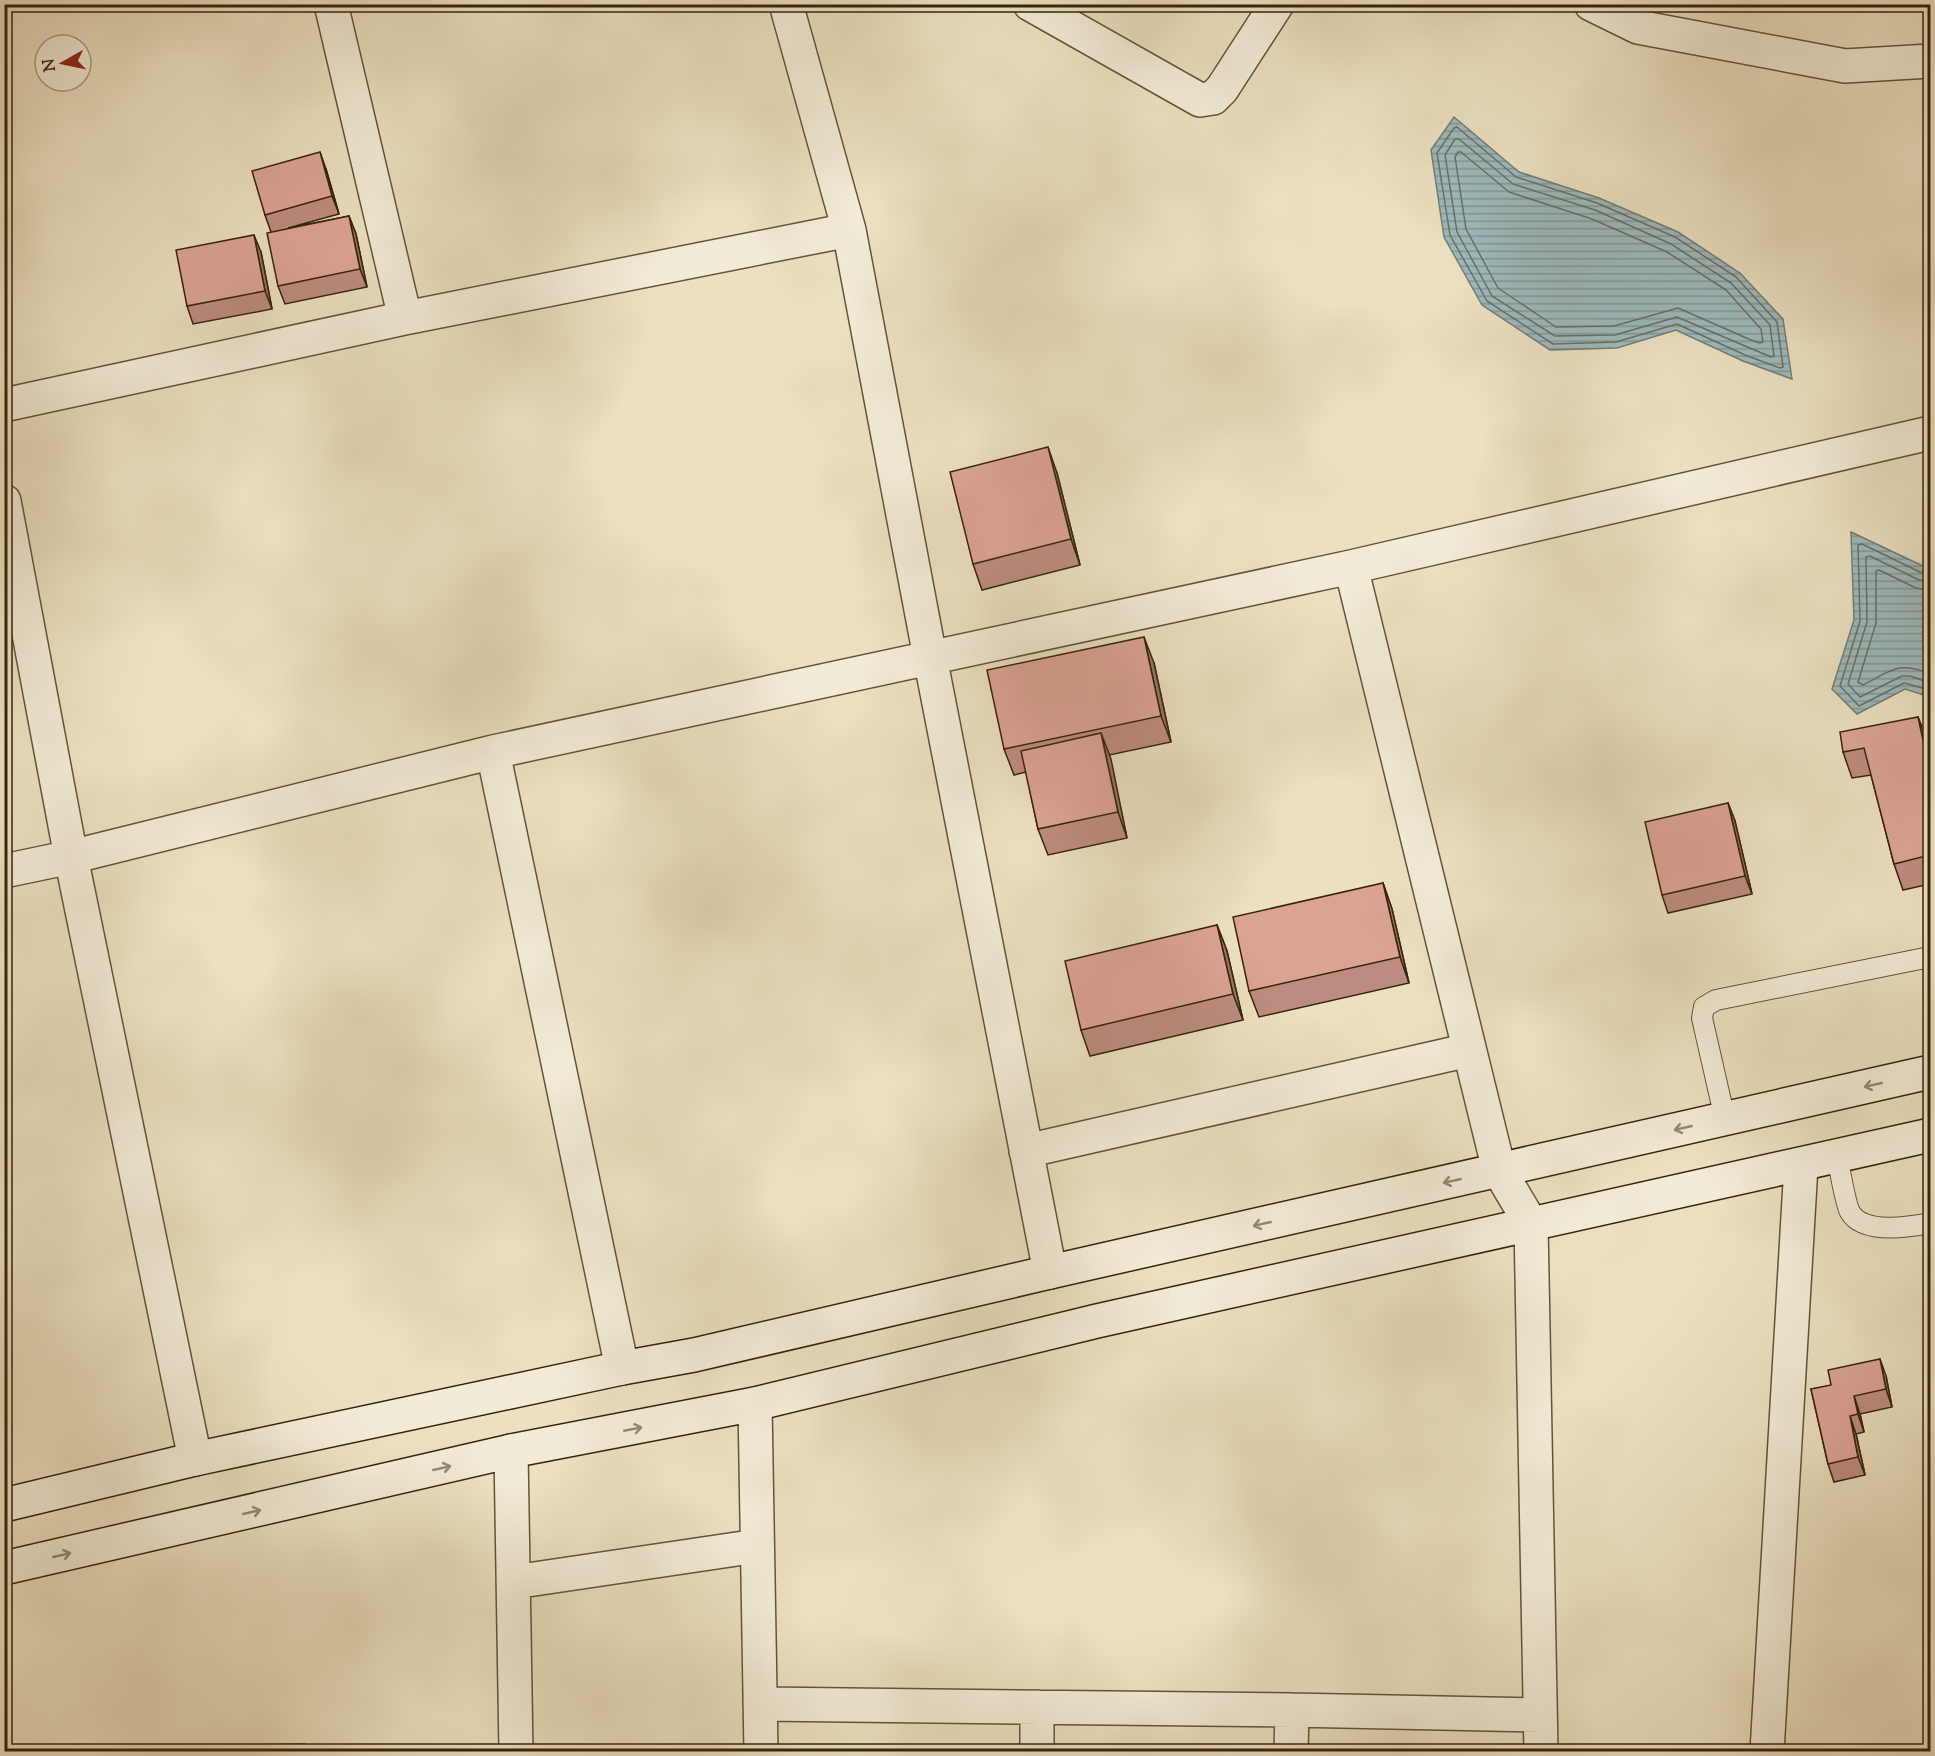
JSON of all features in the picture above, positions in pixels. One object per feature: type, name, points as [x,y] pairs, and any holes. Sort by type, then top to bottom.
[{"type":"street","points":[[331,4],[405,318]]},
{"type":"street","points":[[786,4],[849,230],[1050,1272]]},
{"type":"street","points":[[1030,4],[1200,100],[1213,98],[1222,89],[1277,4]]},
{"type":"street","points":[[1591,4],[1638,27],[1845,66],[1930,61]]},
{"type":"street","points":[[4,405],[405,318],[849,230]]},
{"type":"street","points":[[4,871],[493,752],[1351,567],[1930,433]]},
{"type":"street","points":[[4,501],[71,856],[195,1459]]},
{"type":"street","points":[[1351,567],[1499,1170],[1531,1224],[1541,1752]]},
{"type":"street","points":[[493,752],[622,1368]]},
{"type":"street","points":[[1026,1151],[1469,1050]]},
{"type":"street","points":[[4,1505],[195,1459],[622,1368],[694,1355],[1930,1072]]},
{"type":"street","points":[[4,1568],[511,1451],[756,1404],[1109,1319],[1930,1136]]},
{"type":"street","points":[[1767,1752],[1801,1165]]},
{"type":"street","points":[[756,1404],[761,1752]]},
{"type":"street","points":[[511,1451],[516,1752]]},
{"type":"street","points":[[514,1582],[757,1546]]},
{"type":"street","points":[[760,1704],[1540,1715]]},
{"type":"street","points":[[1037,1707],[1037,1752]]},
{"type":"street","points":[[1291,1752],[1292,1710]]},
{"type":"lane","points":[[1725,1119],[1702,1018],[1704,1007],[1716,1000],[1930,957]]},
{"type":"lane","points":[[1837,1157],[1851,1213],[1866,1226],[1903,1228],[1930,1223]]},
{"type":"water","points":[[1454,117],[1519,172],[1599,198],[1678,232],[1740,273],[1783,319],[1792,379],[1743,361],[1676,330],[1617,348],[1550,350],[1482,305],[1444,237],[1431,150]]},
{"type":"water","points":[[1851,532],[1930,568],[1930,697],[1905,689],[1857,714],[1832,689],[1854,620]]},
{"type":"building","points":[[320,152],[332,196],[265,215],[252,171]]},
{"type":"building","points":[[349,216],[360,269],[278,286],[267,233]]},
{"type":"building","points":[[254,235],[265,291],[187,306],[176,250]]},
{"type":"building","points":[[1048,447],[1071,539],[973,564],[950,472]]},
{"type":"building","points":[[1144,637],[1161,716],[1004,749],[987,670]]},
{"type":"building","points":[[1918,717],[1930,773],[1930,855],[1894,864],[1864,748],[1843,752],[1840,732]]},
{"type":"building","points":[[1101,733],[1118,812],[1038,829],[1021,751]]},
{"type":"building","points":[[1728,803],[1745,876],[1662,895],[1645,822]]},
{"type":"building","points":[[1383,883],[1400,957],[1249,991],[1233,917]]},
{"type":"building","points":[[1217,925],[1233,994],[1081,1030],[1065,961]]},
{"type":"building","points":[[1880,1359],[1886,1389],[1854,1396],[1858,1414],[1850,1416],[1858,1457],[1828,1464],[1811,1389],[1831,1385],[1828,1370]]},
{"type":"building","points":[[305,1744],[305,1752],[236,1752],[236,1745]]},
{"type":"building","points":[[389,1745],[389,1752],[323,1752],[323,1749]]}]
